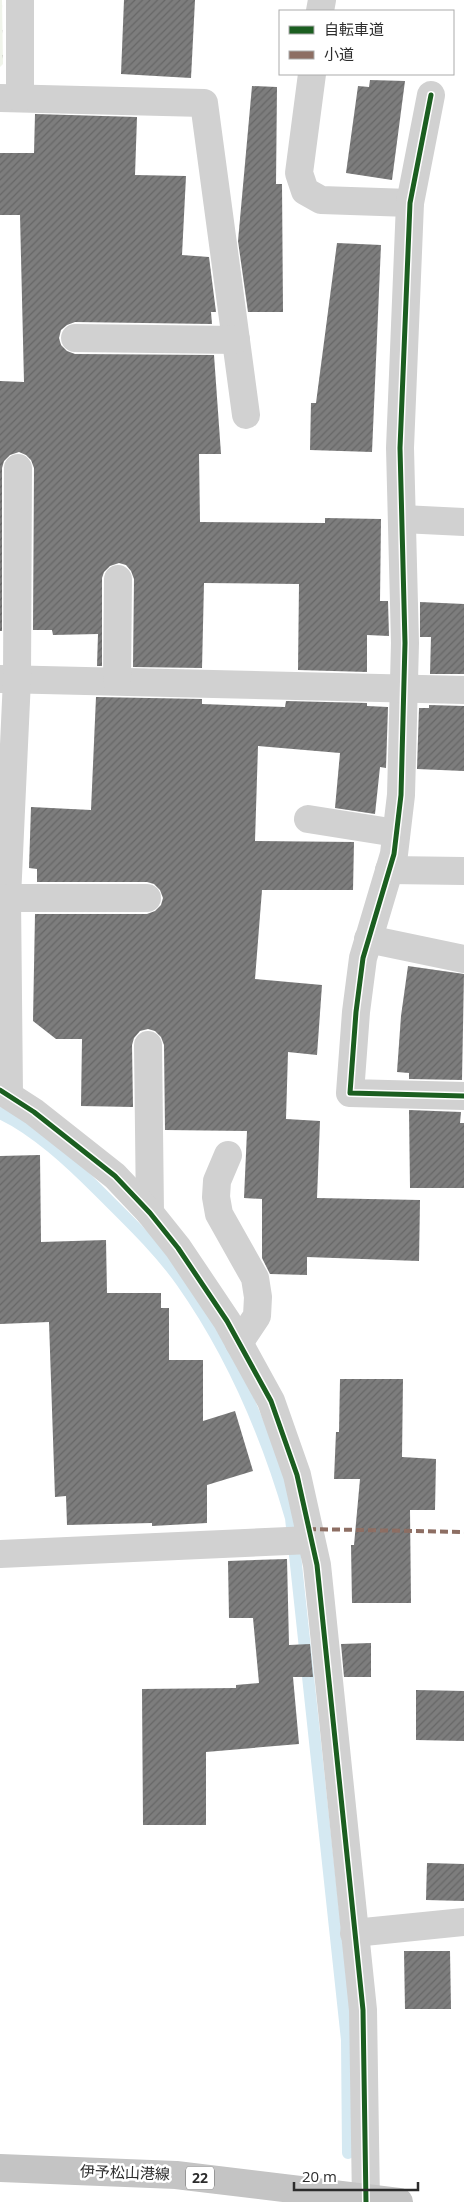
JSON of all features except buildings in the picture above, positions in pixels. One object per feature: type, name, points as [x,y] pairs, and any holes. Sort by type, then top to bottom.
[{"type":"main road","name":"伊予松山港線","points":[[0,2168],[176,2175],[366,2200],[399,2202]]},
{"type":"street","points":[[20,0],[10,98],[204,103],[246,415]]},
{"type":"street","points":[[312,75],[299,173],[305,191],[321,200],[410,203]]},
{"type":"street","points":[[431,95],[410,203],[400,448],[404,687],[401,795],[394,854],[363,958],[356,1012],[350,1093],[464,1096]]},
{"type":"street","points":[[75,338],[236,340]]},
{"type":"street","points":[[18,468],[8,679],[4,1093],[34,1112],[115,1176],[150,1213],[178,1248],[227,1322],[270,1401],[297,1475],[296,1540],[317,1565],[363,2010],[366,2200]]},
{"type":"street","points":[[402,519],[464,522]]},
{"type":"street","points":[[116,681],[118,579]]},
{"type":"street","points":[[8,679],[404,687],[464,690]]},
{"type":"street","points":[[308,820],[396,833]]},
{"type":"street","points":[[389,870],[464,871]]},
{"type":"street","points":[[6,898],[147,898]]},
{"type":"street","points":[[368,939],[464,959]]},
{"type":"street","points":[[148,1045],[150,1213]]},
{"type":"street","points":[[228,1155],[217,1181],[216,1197],[219,1214],[255,1278],[258,1297],[257,1316],[239,1343]]},
{"type":"street","points":[[0,1554],[296,1540]]},
{"type":"street","points":[[354,1933],[464,1922]]},
{"type":"green space","points":[[0,0],[2,0],[3,64],[0,67]]},
{"type":"waterway","points":[[0,1113],[39,1137],[64,1158],[131,1223],[173,1269],[217,1337],[246,1396],[271,1456],[291,1518],[347,2040],[348,2153]]},
{"type":"marked path","points":[[308,1529],[464,1532]]},
{"type":"cycle path","points":[[431,95],[410,203],[400,448],[405,643],[401,795],[394,854],[363,958],[356,1012],[350,1093],[464,1096]]},
{"type":"cycle path","points":[[0,1090],[34,1112],[115,1176],[150,1213],[178,1248],[227,1321],[271,1401],[297,1475],[317,1565],[363,2010],[366,2202]]}]
